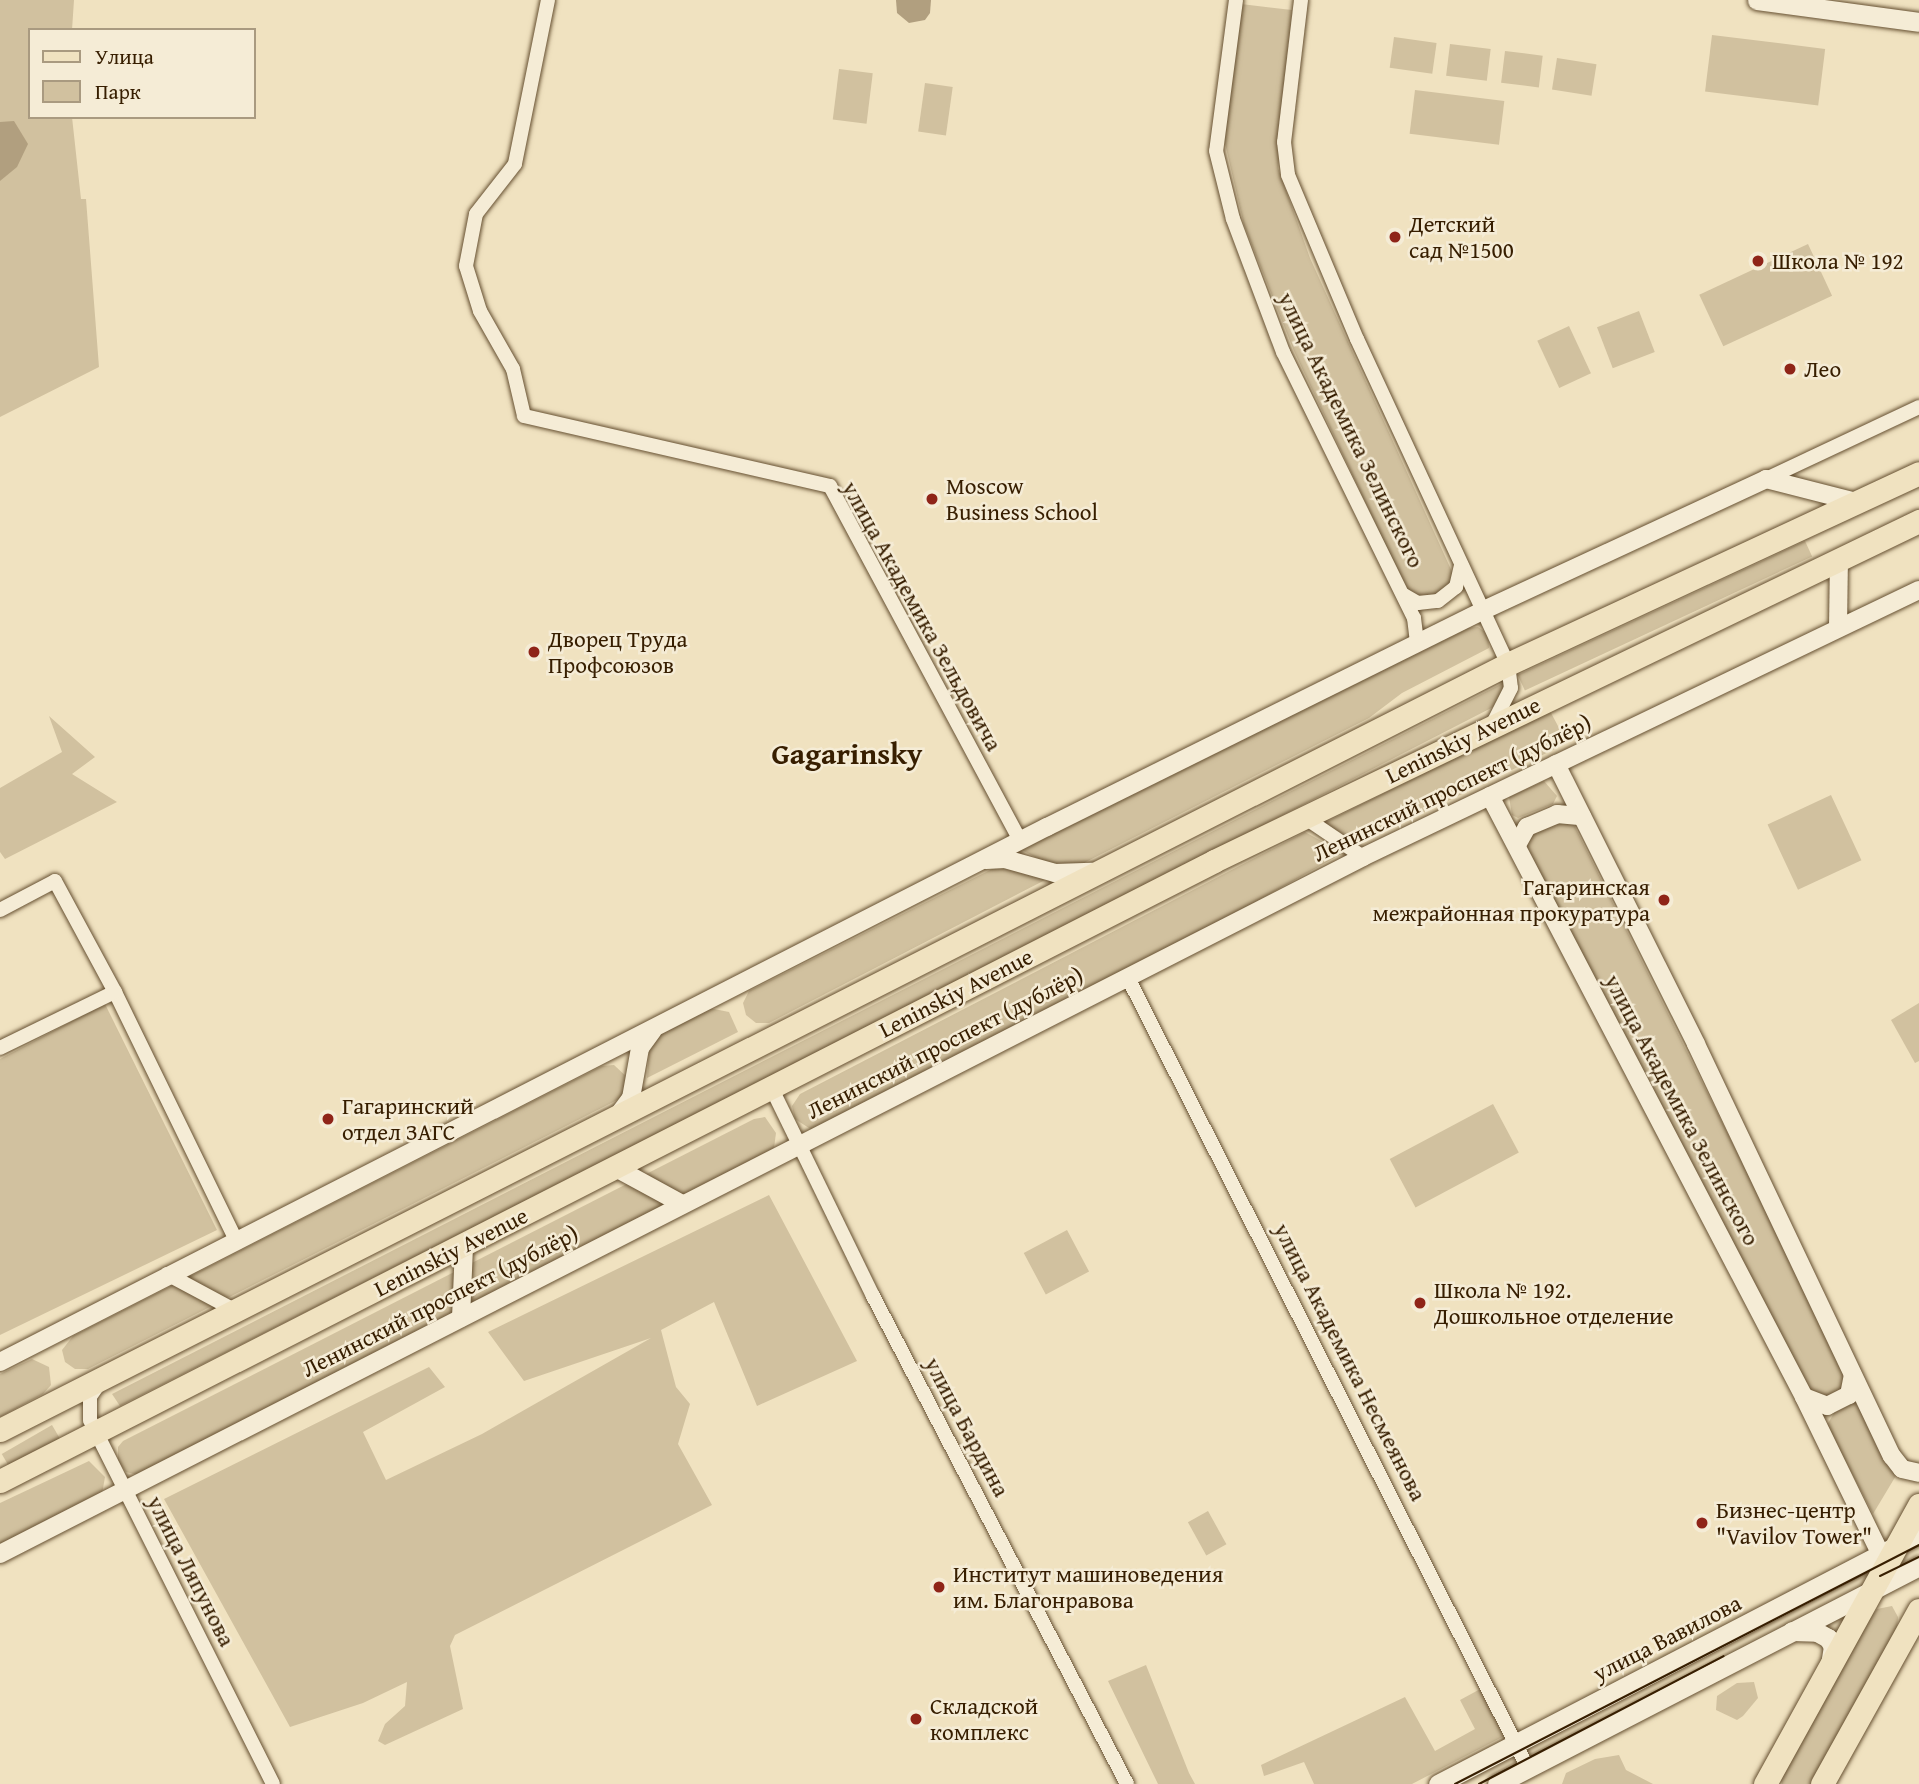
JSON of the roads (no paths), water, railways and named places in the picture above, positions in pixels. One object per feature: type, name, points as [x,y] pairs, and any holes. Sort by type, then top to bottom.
[{"type":"main road","points":[[1757,0],[1919,22]]},
{"type":"main road","name":"Leninskiy Avenue","points":[[0,1430],[1095,871],[1508,664],[1919,473]]},
{"type":"main road","name":"Leninskiy Avenue","points":[[0,1481],[1304,817],[1919,521]]},
{"type":"main road","points":[[1765,1784],[1830,1669],[1889,1550],[1919,1505]]},
{"type":"main road","name":"улица Вавилова","points":[[1438,1784],[1919,1534]]},
{"type":"main road","points":[[1497,1784],[1919,1566]]},
{"type":"main road","points":[[1822,1784],[1919,1610]]},
{"type":"main road","points":[[1791,1631],[1817,1632],[1828,1638],[1833,1646],[1830,1669]]},
{"type":"street","name":"улица Академика Зельдовича","points":[[548,0],[514,164],[476,214],[466,266],[480,311],[513,369],[524,416],[830,486],[1020,841]]},
{"type":"street","name":"улица Академика Зелинского","points":[[1236,0],[1216,151],[1233,219],[1283,352],[1403,594],[1417,626],[1417,643]]},
{"type":"street","name":"улица Академика Зелинского","points":[[1300,2],[1284,142],[1288,175],[1461,565],[1508,664],[1511,681],[1507,702],[1490,726]]},
{"type":"street","points":[[0,1362],[167,1274],[982,860],[1417,643],[1919,407]]},
{"type":"street","points":[[1766,479],[1856,502]]},
{"type":"street","points":[[1838,628],[1839,559]]},
{"type":"street","name":"улица Академика Зелинского","points":[[1403,594],[1418,603],[1438,601],[1456,587],[1461,565]]},
{"type":"street","name":"Ленинский проспект (дублёр)","points":[[0,1554],[1363,857],[1919,590]]},
{"type":"street","name":"улица Академика Зелинского","points":[[1556,764],[1696,1044],[1892,1456],[1902,1469],[1919,1473]]},
{"type":"street","name":"улица Академика Зелинского","points":[[1490,796],[1818,1425],[1889,1550]]},
{"type":"street","points":[[1517,845],[1527,827],[1557,814],[1582,816]]},
{"type":"street","points":[[1304,817],[1363,857]]},
{"type":"street","points":[[982,860],[1005,859],[1069,875],[1095,871]]},
{"type":"street","points":[[0,910],[55,881],[115,992],[236,1240]]},
{"type":"street","name":"улица Академика Несмеянова","points":[[1128,978],[1528,1768]]},
{"type":"street","points":[[0,1048],[115,992]]},
{"type":"street","points":[[619,1114],[631,1098],[640,1048],[655,1027]]},
{"type":"street","name":"улица Бардина","points":[[772,1088],[798,1145],[1127,1784]]},
{"type":"street","points":[[616,1168],[682,1205]]},
{"type":"street","points":[[461,1318],[464,1245]]},
{"type":"street","points":[[167,1274],[234,1310]]},
{"type":"street","points":[[1804,1396],[1827,1406],[1849,1395],[1853,1375]]},
{"type":"street","name":"улица Ляпунова","points":[[104,1378],[88,1409],[96,1432],[273,1784]]},
{"type":"street","points":[[1818,1425],[1835,1405],[1854,1397],[1866,1401]]},
{"type":"tram line","points":[[1455,1784],[1919,1545]]},
{"type":"tram line","points":[[1880,1576],[1919,1557]]},
{"type":"tram line","points":[[1479,1784],[1724,1656]]},
{"type":"place","name":"Детский сад №1500","points":[[1395,237]]},
{"type":"place","name":"Школа № 192","points":[[1758,261]]},
{"type":"place","name":"Лео","points":[[1790,369]]},
{"type":"place","name":"Moscow Business School","points":[[932,499]]},
{"type":"place","name":"Дворец Труда Профсоюзов","points":[[534,652]]},
{"type":"place","name":"Гагаринская межрайонная прокуратура","points":[[1664,900]]},
{"type":"place","name":"Гагаринский отдел ЗАГС","points":[[328,1119]]},
{"type":"place","name":"Школа № 192. Дошкольное отделение","points":[[1420,1303]]},
{"type":"place","name":"Бизнес-центр \"Vavilov Tower\"","points":[[1702,1523]]},
{"type":"place","name":"Институт машиноведения им. Благонравова","points":[[939,1587]]},
{"type":"place","name":"Складской комплекс","points":[[916,1719]]},
{"type":"district","name":"Gagarinsky","points":[[847,753]]}]
